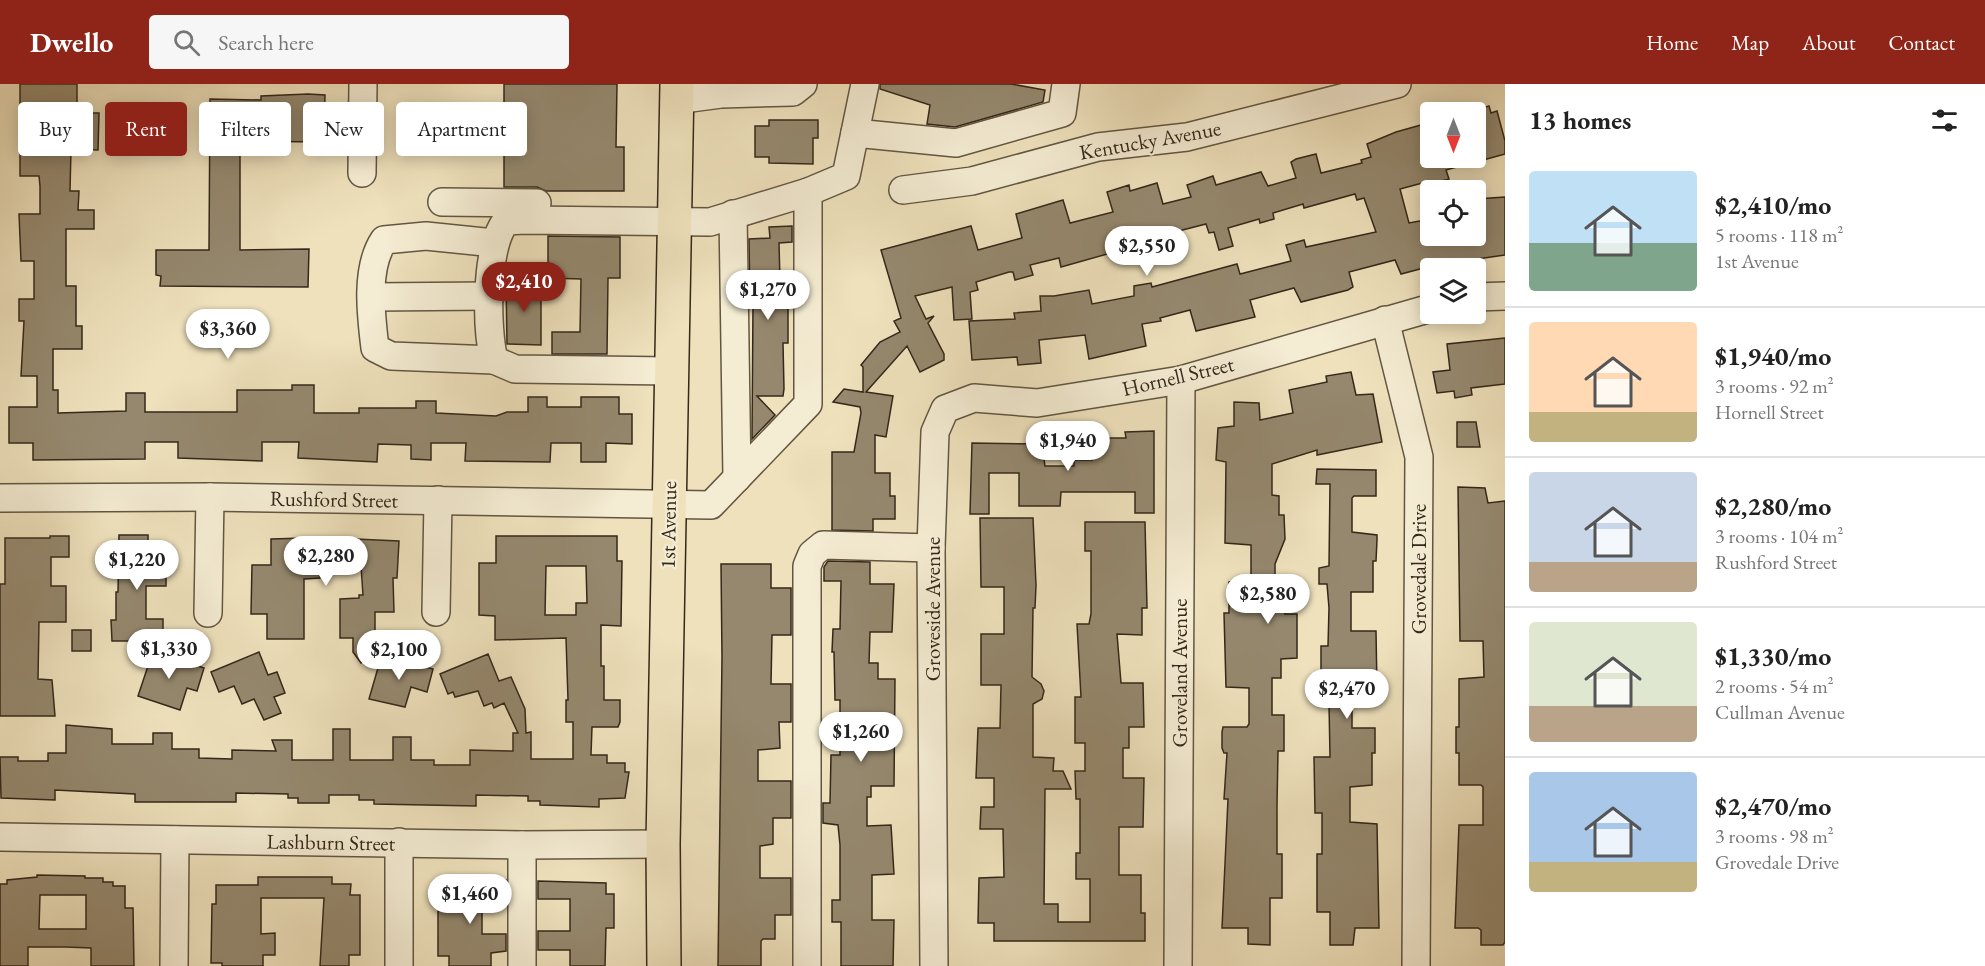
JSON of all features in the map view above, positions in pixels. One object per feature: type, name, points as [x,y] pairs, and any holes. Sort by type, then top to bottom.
[{"type":"main road","name":"1st Avenue","points":[[664,966],[663,844],[676,92]]},
{"type":"street","points":[[362,173],[363,84]]},
{"type":"street","points":[[676,92],[721,94],[792,92],[803,84]]},
{"type":"street","points":[[441,202],[673,212],[710,222],[808,192],[846,176],[865,84]]},
{"type":"street","points":[[855,133],[956,142],[1062,113],[1066,84]]},
{"type":"street","name":"Kentucky Avenue","points":[[903,190],[972,182],[1098,147],[1187,138],[1385,86]]},
{"type":"street","name":"Rushford Street","points":[[0,498],[210,497],[711,505],[808,404],[808,192]]},
{"type":"street","points":[[494,360],[489,339],[494,243],[506,221],[673,212]]},
{"type":"street","points":[[733,214],[737,478]]},
{"type":"street","points":[[494,243],[426,236],[384,240],[374,255],[372,297],[375,348],[391,356],[494,360],[515,369],[671,371]]},
{"type":"street","points":[[372,297],[490,296]]},
{"type":"street","points":[[1486,297],[1505,296]]},
{"type":"street","name":"Hornell Street","points":[[935,432],[945,409],[974,398],[1037,402],[1181,380],[1420,311]]},
{"type":"street","name":"Grovedale Drive","points":[[1384,320],[1419,457],[1416,966]]},
{"type":"street","name":"Groveland Avenue","points":[[1178,966],[1181,380]]},
{"type":"street","name":"Groveside Avenue","points":[[934,966],[932,548],[935,432]]},
{"type":"street","points":[[208,613],[210,497]]},
{"type":"street","points":[[436,612],[438,500]]},
{"type":"street","points":[[807,966],[807,566],[812,554],[823,545],[932,548]]},
{"type":"street","name":"Lashburn Street","points":[[0,837],[522,845],[663,844]]},
{"type":"street","points":[[174,966],[175,840]]},
{"type":"street","points":[[399,842],[399,966]]},
{"type":"street","points":[[522,845],[522,966]]},
{"type":"building","points":[[20,84],[77,84],[77,102],[20,102]]},
{"type":"building","points":[[504,84],[617,84],[616,147],[624,147],[624,191],[546,191],[537,187],[504,187],[504,156],[527,156],[527,102],[504,102]]},
{"type":"building","points":[[880,84],[1011,84],[1045,90],[1043,102],[955,127],[927,124],[930,105],[880,89]]},
{"type":"building","points":[[325,95],[325,102],[303,102],[303,142],[291,142],[291,102],[210,102],[210,99],[261,100],[261,96]]},
{"type":"building","points":[[1489,106],[1491,113],[1497,111],[1505,141],[1505,154],[1486,159],[1486,107]]},
{"type":"building","points":[[93,113],[99,113],[98,150],[93,150]]},
{"type":"building","points":[[769,120],[818,120],[818,138],[813,138],[813,164],[769,163],[769,157],[755,157],[755,126],[769,126]]},
{"type":"building","points":[[1420,125],[1420,168],[1453,168],[1446,170],[1449,179],[1420,180],[1420,184],[1400,189],[1409,223],[1420,221],[1420,246],[1486,246],[1486,198],[1505,197],[1505,255],[1484,258],[1420,258],[1420,269],[1401,274],[1395,260],[1349,272],[1353,287],[1348,290],[1301,302],[1294,288],[1250,300],[1255,317],[1196,331],[1190,310],[1160,318],[1161,321],[1142,324],[1146,346],[1089,359],[1085,335],[1039,340],[1041,363],[1018,365],[1017,357],[972,360],[969,321],[1015,319],[1014,313],[1041,311],[1040,296],[1089,290],[1092,304],[1134,296],[1134,286],[1151,283],[1152,287],[1237,264],[1240,274],[1291,261],[1286,245],[1304,240],[1306,247],[1376,232],[1364,198],[1357,200],[1355,194],[1304,208],[1303,204],[1273,213],[1274,219],[1260,223],[1259,219],[1228,228],[1233,246],[1219,250],[1214,232],[1209,233],[1206,224],[1124,245],[1125,249],[1061,267],[1059,258],[1030,265],[1033,275],[1015,280],[1013,272],[1009,272],[976,282],[978,290],[970,292],[972,319],[954,320],[952,287],[915,296],[926,319],[934,316],[928,323],[944,354],[944,360],[920,372],[907,346],[866,392],[893,396],[886,437],[875,435],[875,473],[890,473],[890,496],[895,496],[895,519],[873,519],[873,531],[832,530],[832,452],[854,452],[861,413],[860,407],[833,402],[844,389],[863,392],[863,367],[861,365],[880,342],[900,332],[894,321],[901,318],[881,250],[971,226],[978,250],[1022,238],[1016,214],[1063,200],[1070,223],[1113,212],[1107,192],[1129,185],[1130,191],[1157,183],[1163,204],[1191,197],[1187,185],[1213,176],[1216,185],[1261,172],[1268,186],[1296,178],[1291,162],[1316,154],[1321,173],[1362,163],[1361,160],[1371,157],[1367,144]]},
{"type":"building","points":[[20,156],[71,156],[70,191],[79,191],[78,210],[94,210],[94,229],[66,229],[66,286],[76,286],[76,326],[82,326],[82,349],[53,349],[53,390],[58,390],[58,413],[126,411],[126,393],[145,393],[145,412],[237,412],[237,390],[292,390],[292,385],[314,385],[314,413],[359,413],[359,408],[416,408],[416,401],[436,401],[436,413],[496,416],[507,412],[528,412],[528,397],[547,397],[547,407],[581,407],[581,397],[619,397],[619,414],[632,414],[632,444],[606,443],[606,462],[581,462],[581,443],[551,443],[550,462],[465,461],[466,443],[431,443],[431,460],[411,459],[411,445],[378,444],[377,462],[298,458],[299,442],[262,442],[262,461],[178,458],[178,442],[145,442],[145,459],[33,460],[33,443],[9,443],[9,407],[37,407],[37,376],[21,376],[24,321],[19,321],[19,299],[34,299],[34,261],[21,261],[19,214],[40,214],[40,186],[39,176],[20,176]]},
{"type":"building","points":[[210,156],[240,156],[240,250],[309,249],[308,287],[160,286],[161,276],[156,275],[156,250],[209,250]]},
{"type":"building","points":[[792,226],[792,242],[779,243],[780,281],[788,281],[788,343],[783,343],[783,396],[757,396],[775,415],[752,439],[753,302],[750,302],[749,239],[770,238],[769,227]]},
{"type":"building","points":[[548,236],[620,237],[620,278],[608,278],[607,354],[552,354],[552,332],[580,332],[581,279],[548,278]]},
{"type":"building","points":[[506,281],[541,281],[541,345],[507,344]]},
{"type":"building","points":[[1505,338],[1505,384],[1471,388],[1472,395],[1455,398],[1454,391],[1437,393],[1433,372],[1450,370],[1447,344]]},
{"type":"building","points":[[1351,372],[1356,395],[1373,394],[1382,442],[1317,455],[1317,450],[1272,464],[1272,495],[1279,496],[1279,515],[1284,515],[1285,539],[1275,564],[1275,592],[1285,592],[1285,614],[1297,614],[1297,658],[1281,659],[1281,678],[1272,678],[1272,715],[1284,715],[1284,751],[1278,751],[1277,806],[1277,854],[1282,854],[1282,898],[1270,898],[1270,945],[1248,944],[1248,928],[1222,928],[1228,799],[1224,799],[1227,753],[1224,753],[1222,748],[1222,732],[1223,727],[1247,727],[1249,724],[1249,688],[1226,687],[1224,613],[1229,613],[1229,582],[1251,580],[1251,545],[1225,543],[1226,462],[1216,460],[1218,428],[1234,426],[1234,402],[1259,403],[1260,420],[1293,413],[1289,390],[1327,382],[1326,376]]},
{"type":"building","points":[[1457,422],[1476,422],[1480,447],[1457,447]]},
{"type":"building","points":[[1154,431],[1154,513],[1135,513],[1135,492],[1061,492],[1060,506],[1019,506],[1019,473],[989,473],[989,514],[970,514],[972,443],[1042,444],[1045,466],[1074,466],[1074,460],[1092,460],[1093,438],[1126,438],[1125,432]]},
{"type":"building","points":[[1317,469],[1376,470],[1376,496],[1354,496],[1352,498],[1352,532],[1377,535],[1376,561],[1373,561],[1373,592],[1351,592],[1351,631],[1376,631],[1377,688],[1352,690],[1352,728],[1375,728],[1375,753],[1372,753],[1372,785],[1350,787],[1350,822],[1377,824],[1379,928],[1355,928],[1353,945],[1330,945],[1330,912],[1317,912],[1317,854],[1322,854],[1322,813],[1315,813],[1314,757],[1330,757],[1329,703],[1321,703],[1321,646],[1328,646],[1329,608],[1327,584],[1319,584],[1319,568],[1329,566],[1330,484],[1316,484]]},
{"type":"building","points":[[1458,487],[1485,488],[1488,503],[1505,501],[1505,942],[1503,945],[1481,945],[1481,930],[1478,928],[1455,928],[1459,825],[1483,825],[1483,787],[1481,785],[1459,785],[1459,753],[1456,753],[1456,727],[1459,727],[1459,679],[1484,677],[1483,641],[1460,641]]},
{"type":"building","points":[[980,518],[1033,518],[1036,585],[1035,608],[1033,608],[1032,677],[1041,684],[1044,691],[1042,699],[1033,704],[1033,757],[1054,758],[1053,771],[1063,771],[1071,789],[1045,789],[1044,904],[1058,904],[1058,922],[1090,922],[1090,879],[1076,879],[1076,853],[1080,853],[1080,799],[1076,799],[1075,771],[1085,771],[1085,743],[1075,743],[1075,697],[1081,697],[1077,624],[1089,624],[1091,614],[1091,551],[1085,551],[1085,522],[1145,522],[1147,608],[1142,608],[1142,635],[1117,634],[1121,683],[1143,683],[1144,727],[1129,727],[1129,748],[1123,748],[1123,778],[1144,778],[1143,827],[1119,827],[1119,875],[1141,875],[1141,913],[1145,913],[1145,941],[994,941],[994,923],[978,923],[979,878],[1004,877],[1003,829],[980,829],[981,807],[994,807],[994,778],[976,778],[978,728],[1000,728],[1001,685],[981,685],[981,634],[1004,634],[1004,587],[981,587]]},
{"type":"building","points":[[119,535],[148,535],[148,560],[166,560],[166,586],[146,586],[146,619],[163,619],[163,641],[112,641],[111,620],[116,620],[116,592],[118,592]]},
{"type":"building","points":[[50,536],[69,536],[69,557],[51,557],[51,586],[66,586],[66,622],[39,622],[38,679],[52,680],[55,716],[0,716],[0,584],[5,584],[5,538],[50,538]]},
{"type":"building","points":[[496,536],[617,536],[617,561],[622,561],[621,626],[601,625],[601,666],[604,666],[604,700],[620,700],[620,722],[618,727],[592,727],[591,755],[607,755],[607,763],[625,763],[625,772],[629,772],[625,798],[599,799],[599,807],[540,805],[540,801],[528,801],[528,796],[476,795],[476,806],[374,804],[374,800],[359,800],[359,795],[329,795],[329,803],[298,803],[298,798],[288,798],[288,794],[236,793],[236,802],[135,802],[135,794],[55,790],[55,800],[1,798],[0,757],[18,757],[18,761],[48,761],[48,753],[66,753],[66,725],[112,729],[112,744],[153,744],[153,733],[172,733],[172,749],[199,749],[199,758],[232,759],[232,750],[276,751],[272,740],[292,740],[292,760],[333,760],[333,729],[350,729],[350,760],[393,760],[393,737],[411,737],[411,760],[434,760],[434,765],[470,765],[470,750],[513,751],[513,733],[518,733],[504,703],[494,708],[492,703],[484,706],[478,691],[455,697],[453,692],[448,694],[440,674],[488,654],[499,681],[511,677],[525,709],[526,733],[531,732],[531,759],[573,759],[573,722],[566,722],[566,700],[568,700],[566,638],[495,640],[495,616],[479,615],[479,563],[496,563]],"holes":[[[546,566],[586,566],[587,603],[576,603],[576,615],[545,615]]]},
{"type":"building","points":[[306,538],[306,541],[334,541],[334,538],[399,541],[397,578],[393,578],[394,612],[375,612],[375,640],[382,649],[361,663],[353,652],[353,638],[340,638],[340,599],[359,598],[359,595],[363,595],[361,566],[352,566],[352,560],[320,560],[320,578],[304,579],[304,639],[267,639],[267,614],[251,614],[252,565],[271,565],[271,539]]},
{"type":"building","points":[[828,561],[870,562],[870,584],[894,584],[892,632],[870,632],[869,663],[878,663],[878,679],[895,679],[894,786],[871,786],[871,797],[867,797],[867,826],[891,825],[894,874],[872,875],[872,920],[894,920],[893,966],[841,966],[841,922],[832,922],[832,900],[840,900],[840,845],[838,825],[823,823],[823,803],[830,803],[831,755],[840,755],[840,700],[835,700],[834,652],[832,652],[833,629],[840,629],[841,581],[824,581],[824,567]]},
{"type":"building","points":[[721,564],[771,564],[771,588],[791,588],[791,635],[772,635],[771,684],[791,684],[791,722],[779,722],[780,748],[758,750],[758,781],[791,781],[791,818],[773,818],[773,844],[760,846],[760,878],[791,878],[791,915],[775,915],[775,939],[761,941],[761,966],[718,966]]},
{"type":"building","points":[[72,630],[91,630],[91,651],[72,651]]},
{"type":"building","points":[[153,651],[204,668],[197,691],[187,688],[180,710],[138,696]]},
{"type":"building","points":[[259,652],[268,675],[277,672],[285,693],[274,697],[281,713],[264,720],[254,699],[242,704],[234,686],[219,692],[211,672]]},
{"type":"building","points":[[382,654],[433,669],[427,692],[411,687],[405,707],[369,699]]},
{"type":"building","points":[[37,875],[85,876],[85,878],[103,878],[103,882],[113,882],[113,886],[125,886],[125,908],[133,908],[134,966],[91,966],[91,948],[28,947],[28,966],[0,966],[0,884],[7,884],[7,880],[37,877]],"holes":[[[40,895],[86,895],[86,929],[39,929]]]},
{"type":"building","points":[[258,877],[332,877],[332,884],[351,884],[350,895],[360,895],[360,955],[349,955],[349,966],[320,966],[324,898],[261,898],[261,934],[275,933],[275,955],[263,955],[263,966],[222,966],[222,963],[211,963],[212,904],[216,904],[216,885],[258,885]]},
{"type":"building","points":[[486,879],[506,880],[506,899],[482,899],[482,934],[506,934],[506,951],[491,953],[491,966],[449,966],[449,956],[438,956],[438,911],[446,911],[446,890],[458,890],[458,886],[468,886],[468,882],[486,882]]},
{"type":"building","points":[[538,881],[606,883],[606,894],[614,894],[614,928],[606,928],[605,966],[570,966],[570,950],[538,950],[538,931],[570,931],[570,899],[538,899]]}]
